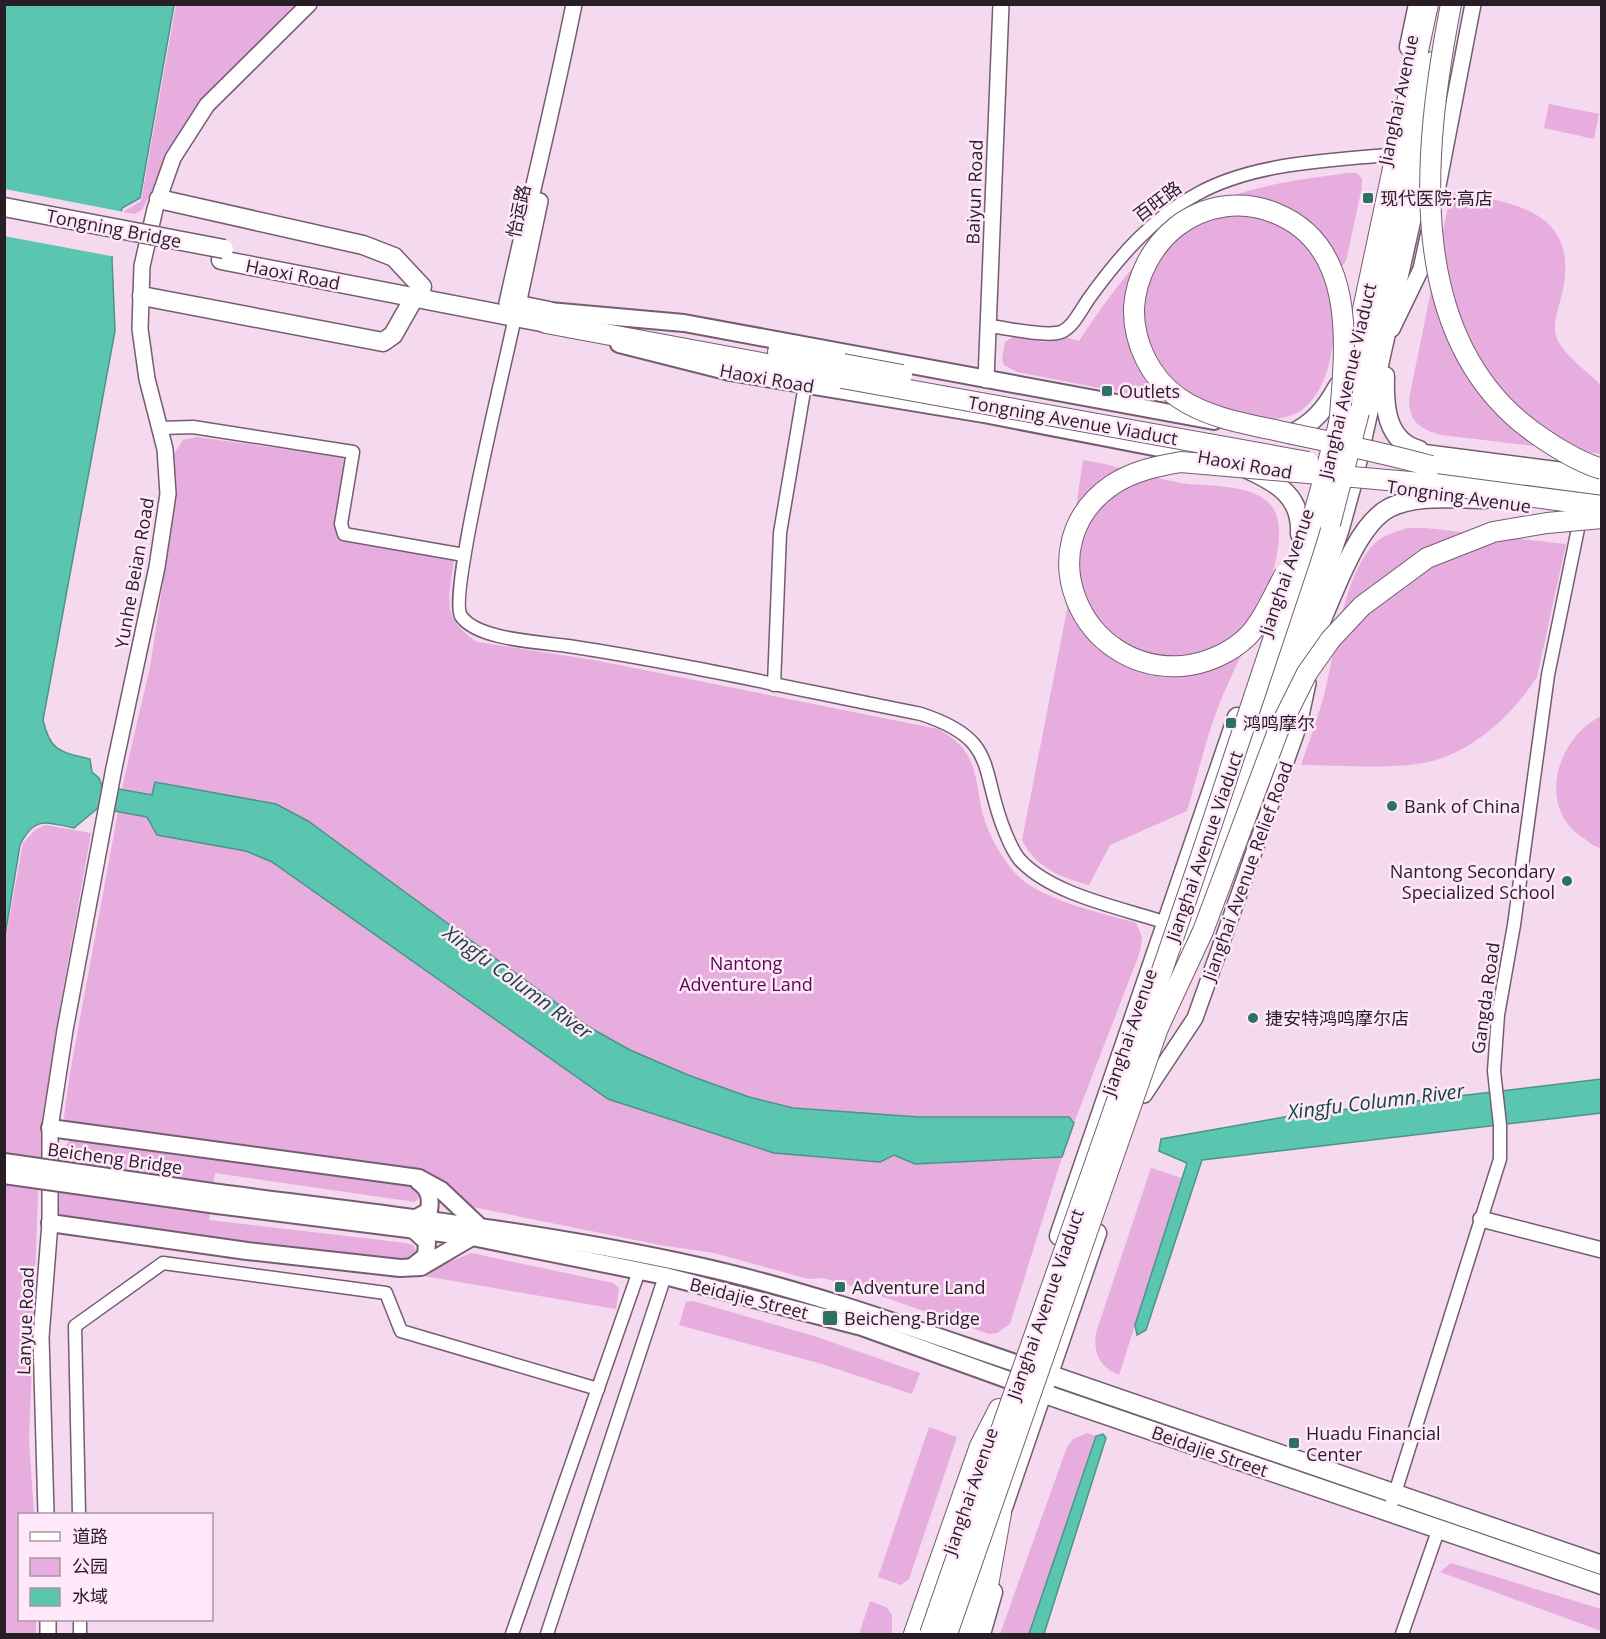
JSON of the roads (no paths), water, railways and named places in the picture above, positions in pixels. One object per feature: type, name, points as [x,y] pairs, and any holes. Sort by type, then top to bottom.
[{"type":"highway","name":"Jianghai Avenue Viaduct","points":[[930,1635],[1200,862],[1316,512],[1340,420],[1428,4]]},
{"type":"highway","name":"Jianghai Avenue Viaduct","points":[[947,1635],[1330,524],[1359,412],[1444,4]]},
{"type":"highway","points":[[1451,4],[1435,88],[1429,181],[1433,246],[1439,278],[1456,332],[1472,367],[1500,404],[1527,428],[1569,456],[1602,469]]},
{"type":"highway","points":[[1340,420],[1344,318],[1329,258],[1307,231],[1275,212],[1254,207],[1235,206],[1200,213],[1167,235],[1155,249],[1139,279],[1134,310],[1142,352],[1164,385],[1180,399],[1208,412],[1435,469]]},
{"type":"highway","name":"Tongning Avenue Viaduct","points":[[548,317],[842,371],[1216,434],[1435,469],[1602,491]]},
{"type":"highway","points":[[1316,512],[1266,609],[1248,636],[1212,659],[1192,665],[1166,667],[1140,662],[1122,655],[1103,640],[1079,608],[1071,568],[1075,533],[1083,516],[1113,485],[1153,467],[1181,462],[1435,469]]},
{"type":"highway","name":"Tongning Avenue Viaduct","points":[[1435,469],[1602,506]]},
{"type":"highway","points":[[1158,1028],[1203,932],[1278,731],[1307,673],[1331,639],[1362,606],[1426,558],[1492,532],[1602,517]]},
{"type":"highway","points":[[914,1635],[980,1446],[999,1409]]},
{"type":"highway","points":[[970,1635],[993,1580],[1000,1513]]},
{"type":"main road","name":"Jianghai Avenue","points":[[921,1635],[1300,534],[1317,476],[1338,386],[1418,4]]},
{"type":"main road","name":"Jianghai Avenue","points":[[959,1635],[1316,598],[1353,481],[1385,343],[1456,4]]},
{"type":"main road","points":[[142,296],[383,342],[393,335],[418,292],[394,257],[363,245],[159,199]]},
{"type":"main road","name":"Tongning Bridge","points":[[4,207],[223,254]]},
{"type":"main road","name":"Tongning Bridge","points":[[4,219],[223,254]]},
{"type":"main road","name":"Haoxi Road","points":[[223,254],[513,308],[548,317],[664,357],[805,385],[984,414],[1317,476]]},
{"type":"main road","name":"Haoxi Road","points":[[548,317],[684,323],[986,380],[1325,440]]},
{"type":"main road","points":[[1385,343],[1384,395],[1390,425],[1398,440],[1412,448],[1435,469]]},
{"type":"main road","points":[[1291,434],[1309,425],[1317,417],[1338,386]]},
{"type":"main road","name":"Tongning Avenue","points":[[1325,440],[1362,445],[1435,469],[1602,477]]},
{"type":"main road","points":[[1232,462],[1264,477],[1289,496],[1299,510],[1300,534]]},
{"type":"main road","name":"Tongning Avenue","points":[[1317,476],[1602,517]]},
{"type":"main road","points":[[1279,706],[1320,627],[1354,544],[1372,519],[1391,507],[1412,502],[1485,499]]},
{"type":"main road","points":[[50,1128],[419,1178],[441,1190],[475,1231],[433,1262],[411,1268],[247,1251],[50,1223]]},
{"type":"main road","name":"Beicheng Bridge","points":[[4,1162],[218,1199]]},
{"type":"main road","name":"Beicheng Bridge","points":[[4,1174],[218,1199]]},
{"type":"main road","points":[[405,1175],[425,1186],[431,1198],[429,1211],[415,1224],[427,1242],[426,1256],[411,1268]]},
{"type":"main road","name":"Beidajie Street","points":[[218,1199],[475,1231],[704,1267],[834,1302],[1012,1372],[1042,1393],[1392,1504],[1602,1565]]},
{"type":"main road","name":"Beidajie Street","points":[[475,1231],[862,1326],[1012,1372],[1049,1375],[1392,1504],[1439,1528],[1602,1585]]},
{"type":"main road","points":[[906,1635],[972,1443],[999,1409]]},
{"type":"main road","points":[[981,1635],[993,1580]]},
{"type":"street","name":"Yunhe Beian Road","points":[[50,1128],[64,1030],[102,841],[114,768],[146,625],[168,494],[161,428],[147,379],[140,329],[142,266],[159,199],[173,158],[207,105],[309,4]]},
{"type":"street","name":"怡运路","points":[[513,308],[547,169],[550,124],[574,4]]},
{"type":"street","name":"Baiyun Road","points":[[986,380],[1001,4]]},
{"type":"street","points":[[1385,343],[1421,269],[1473,4]]},
{"type":"street","name":"百旺路","points":[[989,326],[1057,333],[1069,328],[1108,272],[1137,238],[1196,194],[1224,182],[1260,171],[1387,155]]},
{"type":"street","points":[[513,308],[465,555],[458,599],[460,615],[472,626],[492,634],[593,650],[774,685],[921,714],[947,722],[963,732],[982,756],[1010,845],[1026,866],[1062,888],[1167,923]]},
{"type":"street","points":[[774,685],[780,533],[805,385]]},
{"type":"street","points":[[161,428],[193,427],[353,452],[341,524],[345,534],[465,555]]},
{"type":"street","name":"Gangda Road","points":[[1392,1504],[1500,1159],[1500,1125],[1494,1071],[1498,1015],[1514,925],[1548,675],[1581,513]]},
{"type":"street","name":"Jianghai Avenue Relief Road","points":[[1144,1095],[1195,1018],[1299,725],[1320,627],[1316,598]]},
{"type":"street","name":"Lanyue Road","points":[[46,1513],[41,1337],[50,1223],[50,1128]]},
{"type":"street","points":[[1481,1219],[1602,1250]]},
{"type":"street","points":[[79,1513],[75,1326],[163,1263],[387,1293],[401,1331],[598,1389]]},
{"type":"street","points":[[512,1635],[639,1271]]},
{"type":"street","points":[[547,1635],[665,1276]]},
{"type":"street","points":[[1402,1635],[1439,1528]]},
{"type":"water","name":"Xingfu Column River","points":[[5,5],[174,5],[140,198],[122,208],[112,259],[115,331],[43,720],[53,745],[64,752],[90,759],[92,772],[99,778],[102,786],[152,795],[155,782],[276,804],[308,821],[589,1027],[630,1050],[688,1075],[749,1097],[793,1108],[919,1117],[1069,1117],[1074,1123],[1062,1157],[915,1164],[894,1155],[880,1162],[774,1153],[608,1099],[272,862],[246,851],[157,835],[147,817],[98,808],[74,828],[42,823],[30,829],[20,845],[5,936]]},
{"type":"water","points":[[1601,1079],[1601,1113],[1202,1160],[1146,1330],[1137,1335],[1135,1325],[1187,1163],[1159,1151],[1161,1139],[1290,1116]]},
{"type":"water","points":[[1103,1434],[1106,1438],[1044,1634],[1029,1634],[1096,1436]]},
{"type":"place","name":"现代医院·高店","points":[[1368,198]]},
{"type":"place","name":"Outlets","points":[[1107,391]]},
{"type":"place","name":"鸿鸣摩尔","points":[[1231,723]]},
{"type":"place","name":"Bank of China","points":[[1392,806]]},
{"type":"place","name":"Nantong Secondary Specialized School","points":[[1567,881]]},
{"type":"place","name":"捷安特鸿鸣摩尔店","points":[[1253,1018]]},
{"type":"place","name":"Adventure Land","points":[[840,1287]]},
{"type":"place","name":"Beicheng Bridge","points":[[830,1318]]},
{"type":"place","name":"Huadu Financial Center","points":[[1294,1443]]},
{"type":"park label","name":"Nantong Adventure Land","points":[[746,973]]}]
